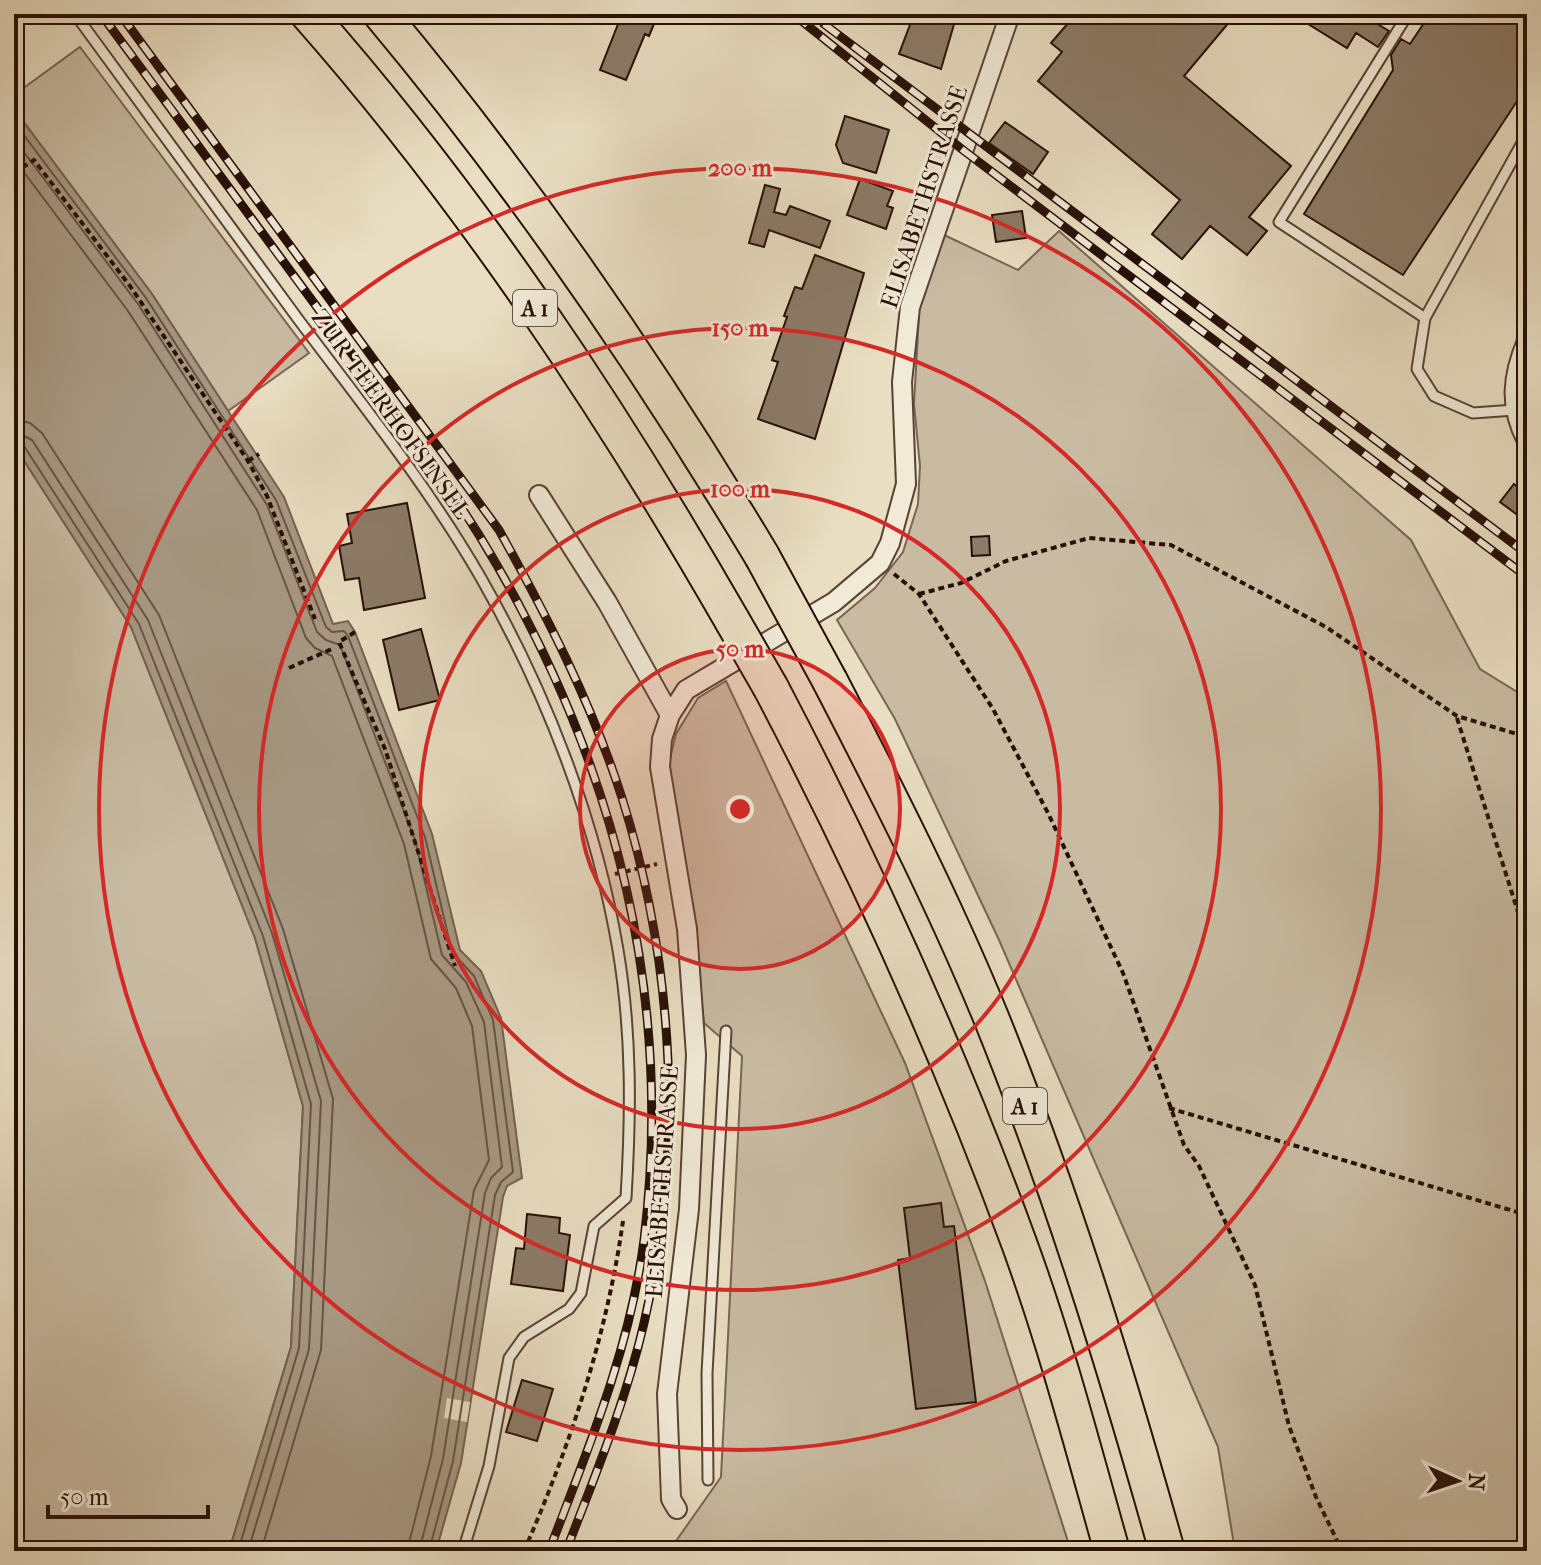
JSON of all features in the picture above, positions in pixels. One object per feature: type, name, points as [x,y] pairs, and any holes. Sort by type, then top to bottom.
[{"type":"highway","name":"A 1","points":[[308,14],[417,146],[568,354],[658,490],[771,688],[854,847],[911,969],[968,1109],[1020,1246],[1066,1385],[1112,1551]]},
{"type":"highway","name":"A 1","points":[[381,14],[456,104],[572,262],[692,440],[762,556],[830,681],[953,930],[1017,1083],[1070,1227],[1117,1371],[1167,1551]]},
{"type":"street","name":"ELISABETHSTRASSE","points":[[677,1509],[671,1499],[667,1394],[689,1209],[696,1055],[687,929],[660,767],[662,739],[670,715],[686,690],[834,602],[880,563],[901,514],[906,484],[902,382],[910,307],[1010,14]]},
{"type":"street","points":[[1527,341],[1517,368],[1515,410],[1527,441]]},
{"type":"street","points":[[539,495],[607,602],[670,715]]},
{"type":"lane","name":"ZUR TEERHOFSINSEL","points":[[75,14],[409,469],[480,577],[545,704],[585,815],[618,948],[628,1027],[631,1097],[626,1198]]},
{"type":"lane","points":[[1408,14],[1279,222],[1425,318]]},
{"type":"lane","points":[[1515,410],[1473,413],[1434,396],[1417,369],[1425,318],[1527,134]]},
{"type":"lane","points":[[708,1480],[707,1373],[726,1031]]},
{"type":"lane","points":[[463,1551],[489,1466],[509,1358],[524,1337],[569,1309],[581,1293],[594,1226],[626,1198]]},
{"type":"path","points":[[14,160],[20,169]]},
{"type":"path","points":[[14,173],[34,160],[130,286],[248,461],[267,496],[315,619]]},
{"type":"path","points":[[248,461],[259,454]]},
{"type":"path","points":[[919,594],[961,583],[1006,561],[1089,538],[1171,545],[1326,627],[1457,716],[1527,737]]},
{"type":"path","points":[[880,563],[919,594],[993,709],[1048,813],[1123,973],[1184,1145],[1199,1166],[1255,1285],[1289,1426],[1316,1497],[1342,1551]]},
{"type":"path","points":[[355,632],[339,642],[385,749],[455,966]]},
{"type":"path","points":[[289,668],[334,648]]},
{"type":"path","points":[[1457,716],[1527,941]]},
{"type":"path","points":[[601,878],[674,861]]},
{"type":"path","points":[[1169,1108],[1527,1215]]},
{"type":"path","points":[[524,1551],[556,1479],[593,1363],[619,1251],[626,1198]]},
{"type":"shaded area","points":[[80,47],[309,353],[228,411],[152,294],[14,109],[14,95]]},
{"type":"shaded area","points":[[1059,231],[1411,540],[1480,669],[1527,698],[1527,1551],[1235,1551],[1218,1447],[999,940],[895,719],[837,620],[875,588],[903,552],[918,504],[920,466],[914,404],[920,297],[942,234],[1018,270]]},
{"type":"shaded area","points":[[14,445],[131,627],[255,938],[303,1106],[291,1347],[229,1551],[14,1551]]},
{"type":"shaded area","points":[[726,681],[905,1063],[985,1281],[1071,1551],[669,1551],[721,1477],[742,1056],[704,1023],[692,914],[668,767],[676,734],[698,698]]},
{"type":"water","points":[[14,109],[152,294],[284,497],[333,624],[348,621],[355,632],[432,834],[460,950],[481,971],[501,1018],[522,1178],[507,1186],[503,1197],[461,1463],[436,1551],[229,1551],[291,1347],[303,1106],[255,938],[131,627],[14,445]]},
{"type":"pier","points":[[447,1398],[470,1402],[467,1422],[444,1418]]},
{"type":"building","points":[[622,14],[643,14],[656,19],[649,36],[645,34],[626,80],[600,70]]},
{"type":"building","points":[[914,14],[957,14],[941,69],[899,54]]},
{"type":"building","points":[[1076,14],[1236,14],[1184,76],[1291,166],[1249,217],[1267,231],[1247,255],[1210,226],[1182,259],[1152,234],[1180,200],[1038,81],[1062,52],[1051,43]]},
{"type":"building","points":[[1292,14],[1361,14],[1389,31],[1378,47],[1356,33],[1347,48]]},
{"type":"building","points":[[1430,14],[1527,14],[1527,86],[1403,275],[1304,214],[1393,70],[1391,55],[1401,39],[1410,44]]},
{"type":"building","points":[[845,116],[889,130],[876,173],[843,163],[836,145]]},
{"type":"building","points":[[1005,122],[1048,152],[1033,174],[989,143]]},
{"type":"building","points":[[860,179],[893,191],[887,206],[893,208],[886,229],[847,215]]},
{"type":"building","points":[[765,185],[780,189],[774,212],[786,215],[790,206],[830,221],[820,248],[769,230],[764,247],[749,243]]},
{"type":"building","points":[[1022,211],[1026,238],[996,242],[992,215]]},
{"type":"building","points":[[815,255],[864,273],[815,439],[758,419],[778,362],[772,360],[787,317],[784,316],[795,287],[802,289]]},
{"type":"building","points":[[1514,484],[1527,494],[1527,522],[1500,502]]},
{"type":"building","points":[[407,503],[425,598],[364,610],[359,578],[345,580],[339,546],[352,543],[347,514]]},
{"type":"building","points":[[989,536],[990,555],[972,556],[971,537]]},
{"type":"building","points":[[421,629],[440,700],[399,710],[383,640]]},
{"type":"building","points":[[941,1203],[944,1227],[954,1226],[976,1402],[916,1409],[898,1260],[910,1258],[904,1208]]},
{"type":"building","points":[[527,1214],[560,1218],[559,1233],[570,1235],[563,1291],[511,1284],[516,1248],[524,1249]]},
{"type":"building","points":[[522,1380],[553,1389],[537,1441],[506,1432]]},
{"type":"railway","points":[[101,14],[385,398],[479,535],[525,617],[565,701],[597,786],[623,873],[640,962],[650,1053],[651,1146],[644,1240],[629,1320],[618,1359],[549,1551]]},
{"type":"railway","points":[[120,14],[499,530],[567,661],[597,729],[622,798],[640,862],[663,993],[669,1126],[665,1192],[657,1258],[637,1352],[609,1438],[566,1551]]},
{"type":"railway","points":[[793,14],[963,150],[1527,577]]},
{"type":"railway","points":[[824,24],[1527,554]]}]
